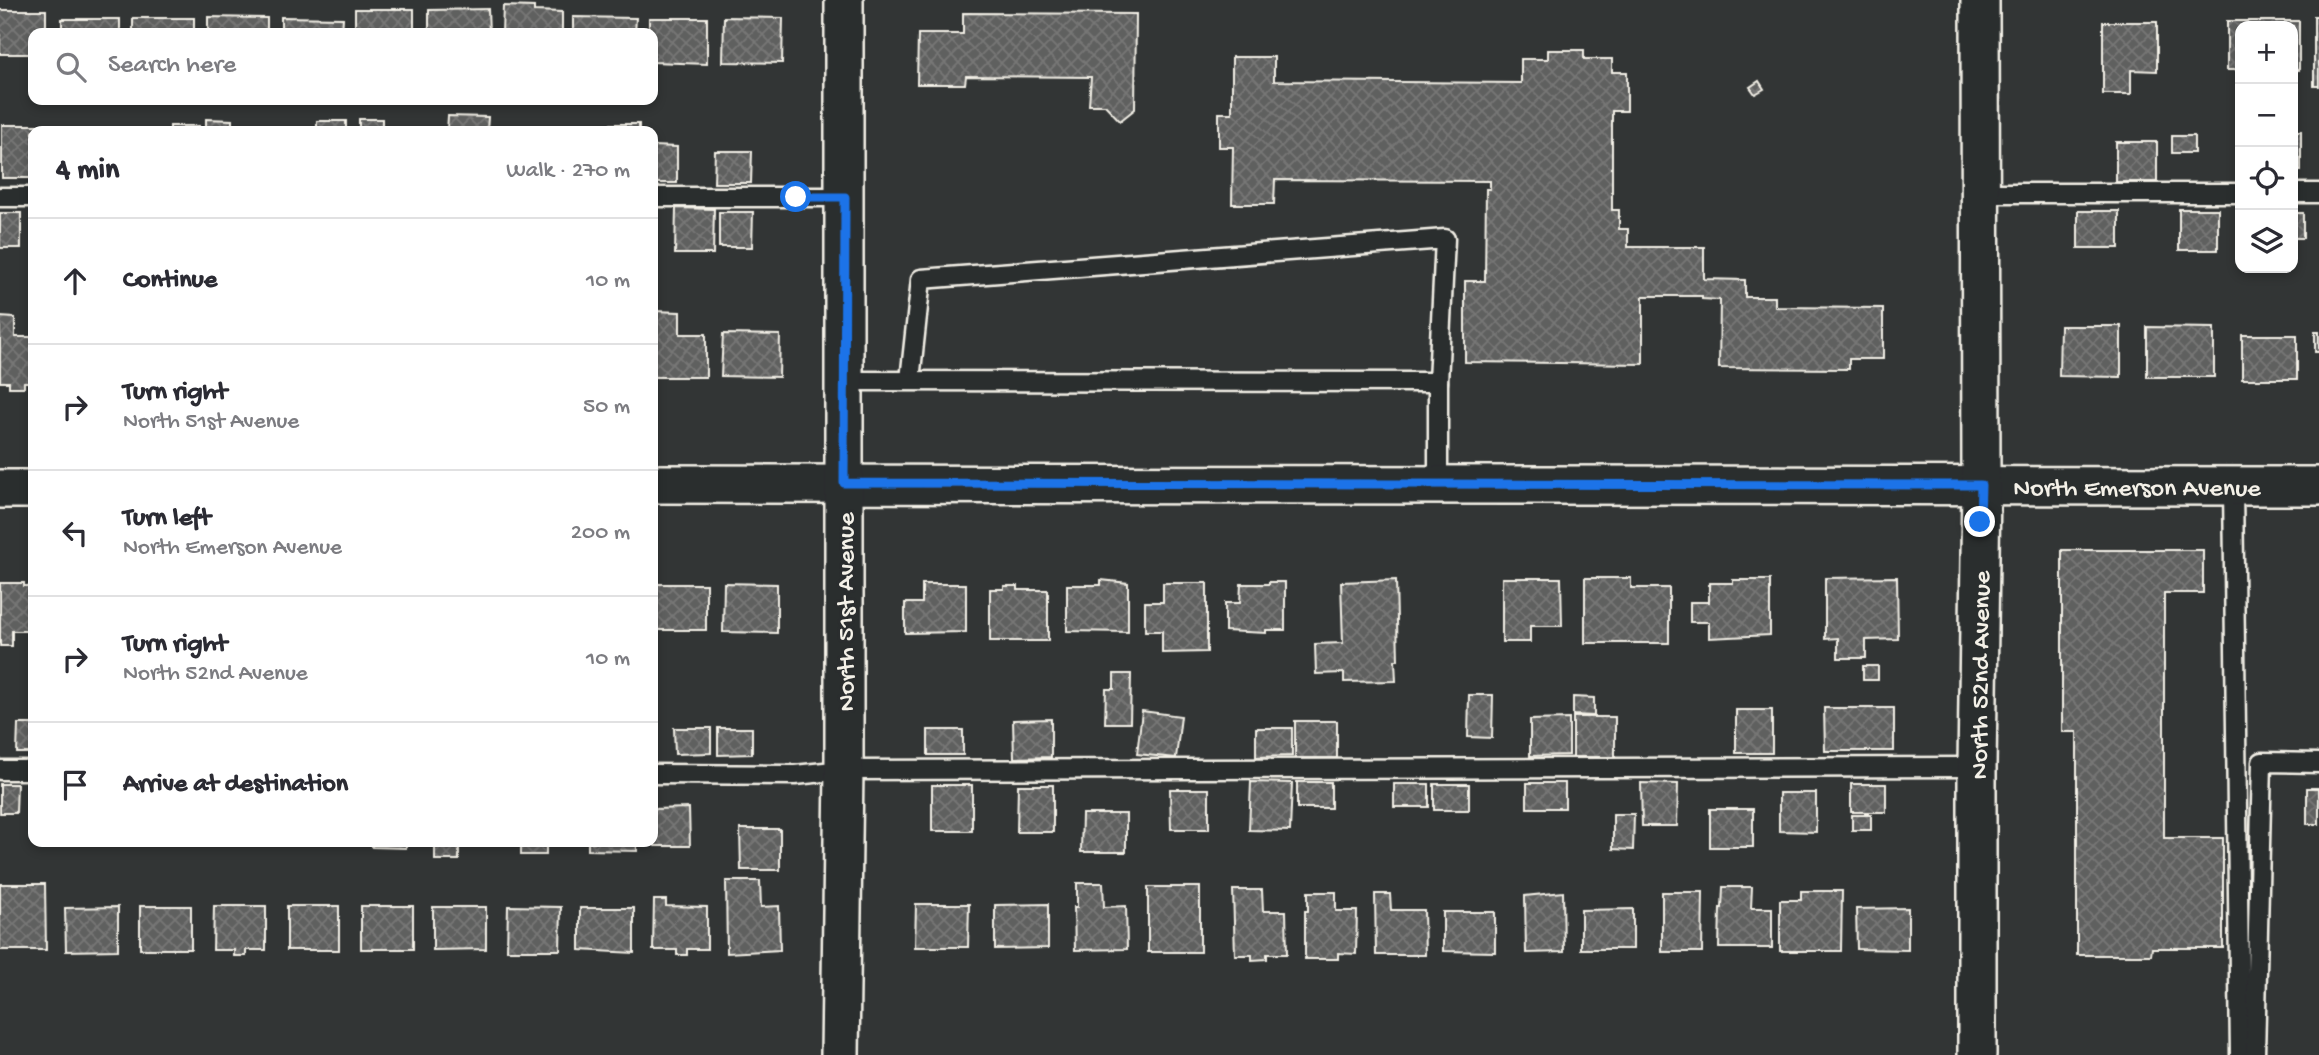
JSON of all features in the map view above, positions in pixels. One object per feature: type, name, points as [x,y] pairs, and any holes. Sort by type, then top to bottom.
[{"type":"street","name":"North 51st Avenue","points":[[840,1055],[844,770],[844,0]]},
{"type":"street","name":"North 52nd Avenue","points":[[1977,1055],[1981,485],[1980,0]]},
{"type":"street","name":"North Emerson Avenue","points":[[658,484],[2319,486]]},
{"type":"street","points":[[0,489],[28,489]]},
{"type":"lane","points":[[1980,192],[2235,192]]},
{"type":"lane","points":[[2298,192],[2319,192]]},
{"type":"lane","points":[[0,197],[28,197]]},
{"type":"lane","points":[[658,197],[845,197]]},
{"type":"lane","points":[[910,380],[921,279],[1445,239],[1438,382],[1438,486]]},
{"type":"lane","points":[[844,381],[1438,382]]},
{"type":"lane","points":[[2234,486],[2240,1055]]},
{"type":"lane","points":[[2255,1055],[2262,762],[2319,763]]},
{"type":"lane","points":[[658,774],[795,775],[844,770],[1977,767]]},
{"type":"lane","points":[[0,770],[28,770]]},
{"type":"building","points":[[503,6],[534,7],[534,11],[562,12],[562,28],[502,28]]},
{"type":"building","points":[[355,9],[414,9],[414,28],[355,28]]},
{"type":"building","points":[[488,9],[489,28],[429,28],[429,10]]},
{"type":"building","points":[[0,10],[46,10],[46,28],[28,28],[28,54],[0,54]]},
{"type":"building","points":[[963,13],[1136,14],[1135,109],[1120,121],[1105,105],[1089,105],[1091,77],[966,76],[965,84],[917,84],[918,34],[963,34]]},
{"type":"building","points":[[2314,16],[2319,16],[2319,86],[2314,86]]},
{"type":"building","points":[[208,17],[267,18],[267,28],[208,28]]},
{"type":"building","points":[[281,17],[343,18],[342,28],[281,28]]},
{"type":"building","points":[[573,17],[636,18],[635,28],[573,28]]},
{"type":"building","points":[[724,17],[783,18],[782,63],[723,62]]},
{"type":"building","points":[[133,18],[194,18],[194,28],[133,28]]},
{"type":"building","points":[[649,18],[707,18],[707,64],[658,62],[658,28],[649,28]]},
{"type":"building","points":[[62,19],[120,19],[120,28],[62,28]]},
{"type":"building","points":[[2227,21],[2235,21],[2235,70],[2227,70]]},
{"type":"building","points":[[2298,21],[2299,21],[2298,70]]},
{"type":"building","points":[[2103,22],[2157,22],[2157,71],[2131,70],[2131,94],[2103,94]]},
{"type":"building","points":[[1548,50],[1584,50],[1584,59],[1612,59],[1612,72],[1627,72],[1627,111],[1612,111],[1612,210],[1619,210],[1619,229],[1628,229],[1628,247],[1704,247],[1704,279],[1745,280],[1745,297],[1775,297],[1775,307],[1883,308],[1883,359],[1849,359],[1849,369],[1719,368],[1720,300],[1702,299],[1702,296],[1643,296],[1643,364],[1465,362],[1465,281],[1485,281],[1486,189],[1490,189],[1490,181],[1275,180],[1274,204],[1232,204],[1233,147],[1219,147],[1219,113],[1232,113],[1232,57],[1274,57],[1274,81],[1521,83],[1521,59],[1548,59]]},
{"type":"building","points":[[1759,81],[1764,89],[1755,94],[1750,87]]},
{"type":"building","points":[[448,116],[488,117],[487,126],[447,126]]},
{"type":"building","points":[[206,119],[232,120],[232,126],[206,126]]},
{"type":"building","points":[[359,119],[382,119],[382,126],[359,126]]},
{"type":"building","points":[[317,121],[346,121],[346,126],[317,126]]},
{"type":"building","points":[[611,124],[639,124],[639,126]]},
{"type":"building","points":[[2,125],[48,125],[28,126],[28,178],[2,178]]},
{"type":"building","points":[[2298,131],[2301,131],[2301,171],[2298,171]]},
{"type":"building","points":[[2172,136],[2194,136],[2194,153],[2172,153]]},
{"type":"building","points":[[2116,142],[2157,142],[2157,182],[2116,182]]},
{"type":"building","points":[[658,146],[677,147],[677,183],[658,183]]},
{"type":"building","points":[[715,151],[752,151],[751,183],[714,183]]},
{"type":"building","points":[[676,208],[714,209],[713,254],[675,254]]},
{"type":"building","points":[[2179,209],[2218,209],[2218,250],[2179,250]]},
{"type":"building","points":[[2078,211],[2119,211],[2119,248],[2078,248]]},
{"type":"building","points":[[719,212],[753,212],[752,247],[719,247]]},
{"type":"building","points":[[0,213],[21,213],[21,248],[0,248]]},
{"type":"building","points":[[2298,213],[2303,213],[2303,238],[2298,238]]},
{"type":"building","points":[[658,311],[680,312],[680,334],[706,334],[706,377],[658,377]]},
{"type":"building","points":[[0,317],[15,318],[15,337],[28,337],[28,382],[24,382],[24,387],[9,387],[9,382],[0,382]]},
{"type":"building","points":[[2060,326],[2121,326],[2121,377],[2059,376]]},
{"type":"building","points":[[2147,327],[2214,328],[2214,377],[2147,377]]},
{"type":"building","points":[[2315,332],[2319,332],[2319,352],[2315,352]]},
{"type":"building","points":[[723,334],[780,335],[779,377],[721,376]]},
{"type":"building","points":[[2242,335],[2297,335],[2297,379],[2242,379]]},
{"type":"building","points":[[2062,550],[2203,550],[2203,593],[2164,593],[2164,838],[2223,838],[2223,948],[2152,948],[2151,955],[2077,955],[2077,732],[2062,732]]},
{"type":"building","points":[[1897,577],[1898,639],[1866,640],[1866,658],[1838,658],[1838,638],[1825,639],[1825,578]]},
{"type":"building","points":[[1502,578],[1561,578],[1562,626],[1530,626],[1530,642],[1502,642]]},
{"type":"building","points":[[1585,578],[1631,578],[1631,588],[1669,588],[1669,643],[1585,643]]},
{"type":"building","points":[[1101,580],[1128,583],[1128,632],[1067,631],[1067,585],[1101,585]]},
{"type":"building","points":[[1396,580],[1396,681],[1344,682],[1344,673],[1316,674],[1315,644],[1343,643],[1341,582]]},
{"type":"building","points":[[1733,580],[1770,580],[1770,635],[1709,638],[1709,622],[1690,622],[1690,602],[1709,602],[1709,583],[1733,583]]},
{"type":"building","points":[[1285,582],[1285,630],[1266,630],[1266,633],[1225,631],[1225,603],[1240,603],[1241,584]]},
{"type":"building","points":[[0,583],[24,583],[24,586],[28,586],[28,631],[12,631],[12,646],[0,646]]},
{"type":"building","points":[[724,583],[777,584],[777,633],[723,632]]},
{"type":"building","points":[[1163,583],[1207,583],[1207,652],[1162,653],[1162,631],[1145,631],[1145,602],[1163,602]]},
{"type":"building","points":[[658,584],[706,584],[706,630],[658,630]]},
{"type":"building","points":[[922,584],[966,584],[966,632],[905,633],[905,603],[922,603]]},
{"type":"building","points":[[1004,586],[1018,586],[1018,590],[1048,590],[1048,641],[990,641],[990,589],[1004,589]]},
{"type":"building","points":[[1863,666],[1878,666],[1878,680],[1863,680]]},
{"type":"building","points":[[1114,674],[1131,674],[1130,723],[1105,723],[1106,689],[1114,689]]},
{"type":"building","points":[[1469,695],[1493,695],[1492,738],[1468,737]]},
{"type":"building","points":[[1573,697],[1594,698],[1594,716],[1573,715]]},
{"type":"building","points":[[1824,708],[1894,708],[1894,751],[1825,751]]},
{"type":"building","points":[[1736,710],[1772,710],[1772,753],[1736,753]]},
{"type":"building","points":[[1142,711],[1181,716],[1176,758],[1137,754]]},
{"type":"building","points":[[1573,717],[1615,717],[1615,757],[1573,757]]},
{"type":"building","points":[[1051,719],[1051,757],[1014,758],[1013,720]]},
{"type":"building","points":[[1569,719],[1569,755],[1530,756],[1530,720]]},
{"type":"building","points":[[1295,721],[1337,721],[1337,758],[1295,758]]},
{"type":"building","points":[[18,724],[28,724],[28,753],[17,753]]},
{"type":"building","points":[[674,728],[711,728],[711,753],[675,754]]},
{"type":"building","points":[[718,728],[752,728],[752,754],[718,755]]},
{"type":"building","points":[[1256,728],[1292,728],[1292,756],[1256,757]]},
{"type":"building","points":[[928,730],[963,730],[963,755],[928,755]]},
{"type":"building","points":[[1251,782],[1292,783],[1290,831],[1249,830]]},
{"type":"building","points":[[1297,782],[1331,782],[1331,808],[1297,808]]},
{"type":"building","points":[[1527,783],[1565,783],[1565,808],[1527,808]]},
{"type":"building","points":[[1641,783],[1678,784],[1677,826],[1642,826]]},
{"type":"building","points":[[0,784],[17,784],[16,813],[0,813]]},
{"type":"building","points":[[1394,784],[1429,784],[1429,807],[1394,807]]},
{"type":"building","points":[[1434,784],[1469,784],[1469,810],[1434,810]]},
{"type":"building","points":[[1851,784],[1886,784],[1886,812],[1851,812]]},
{"type":"building","points":[[932,785],[972,785],[972,831],[932,831]]},
{"type":"building","points":[[1018,785],[1053,785],[1053,832],[1017,832]]},
{"type":"building","points":[[2307,788],[2319,788],[2319,824],[2307,824]]},
{"type":"building","points":[[1170,789],[1209,789],[1209,829],[1171,829]]},
{"type":"building","points":[[1779,793],[1816,793],[1816,832],[1779,831]]},
{"type":"building","points":[[689,808],[690,846],[658,846],[658,809]]},
{"type":"building","points":[[1710,809],[1753,809],[1753,847],[1710,847]]},
{"type":"building","points":[[1082,814],[1126,814],[1126,852],[1081,852]]},
{"type":"building","points":[[1613,814],[1634,814],[1633,850],[1613,849]]},
{"type":"building","points":[[1852,815],[1871,815],[1871,830],[1852,830]]},
{"type":"building","points":[[740,829],[780,829],[780,870],[741,870]]},
{"type":"building","points":[[435,847],[459,847],[459,860],[435,860]]},
{"type":"building","points":[[521,847],[546,847],[546,855],[521,855]]},
{"type":"building","points":[[588,847],[637,847],[637,851],[588,850]]},
{"type":"building","points":[[726,881],[760,881],[761,907],[779,906],[780,950],[727,953]]},
{"type":"building","points":[[1077,883],[1103,883],[1104,907],[1126,906],[1127,949],[1075,950],[1074,907],[1077,907]]},
{"type":"building","points":[[0,884],[45,884],[46,950],[0,950]]},
{"type":"building","points":[[1148,887],[1200,887],[1200,952],[1148,952]]},
{"type":"building","points":[[1723,887],[1752,887],[1751,908],[1772,908],[1772,948],[1719,948]]},
{"type":"building","points":[[1233,890],[1262,890],[1263,911],[1286,911],[1287,954],[1267,954],[1267,959],[1252,960],[1252,955],[1235,955]]},
{"type":"building","points":[[1801,891],[1842,891],[1841,951],[1780,951],[1780,900],[1801,900]]},
{"type":"building","points":[[1308,892],[1336,892],[1336,911],[1357,911],[1356,954],[1338,953],[1338,959],[1305,959],[1305,911],[1308,911]]},
{"type":"building","points":[[1563,892],[1564,952],[1526,953],[1525,896]]},
{"type":"building","points":[[1662,892],[1703,892],[1702,952],[1662,952]]},
{"type":"building","points":[[1375,894],[1390,894],[1391,910],[1424,910],[1425,955],[1376,955]]},
{"type":"building","points":[[654,900],[666,900],[666,906],[707,907],[707,949],[687,949],[687,955],[677,955],[677,950],[653,950]]},
{"type":"building","points":[[916,904],[969,904],[968,947],[915,947]]},
{"type":"building","points":[[1048,904],[1048,948],[995,949],[995,905]]},
{"type":"building","points":[[140,906],[191,906],[191,949],[140,949]]},
{"type":"building","points":[[214,906],[266,906],[266,950],[246,950],[246,956],[234,956],[234,950],[213,950]]},
{"type":"building","points":[[287,906],[339,906],[339,950],[287,950]]},
{"type":"building","points":[[361,906],[413,906],[413,949],[361,949]]},
{"type":"building","points":[[508,906],[561,907],[560,950],[507,950]]},
{"type":"building","points":[[118,907],[118,950],[66,951],[65,908]]},
{"type":"building","points":[[433,907],[486,907],[486,949],[433,950]]},
{"type":"building","points":[[580,908],[634,908],[634,953],[580,950]]},
{"type":"building","points":[[1908,908],[1908,950],[1857,949],[1856,909]]},
{"type":"building","points":[[1633,909],[1633,949],[1581,949],[1581,910]]},
{"type":"building","points":[[1443,912],[1495,912],[1495,952],[1443,951]]},
{"type":"route","points":[[796,197],[845,197],[844,483],[1981,485],[1980,522]]}]
